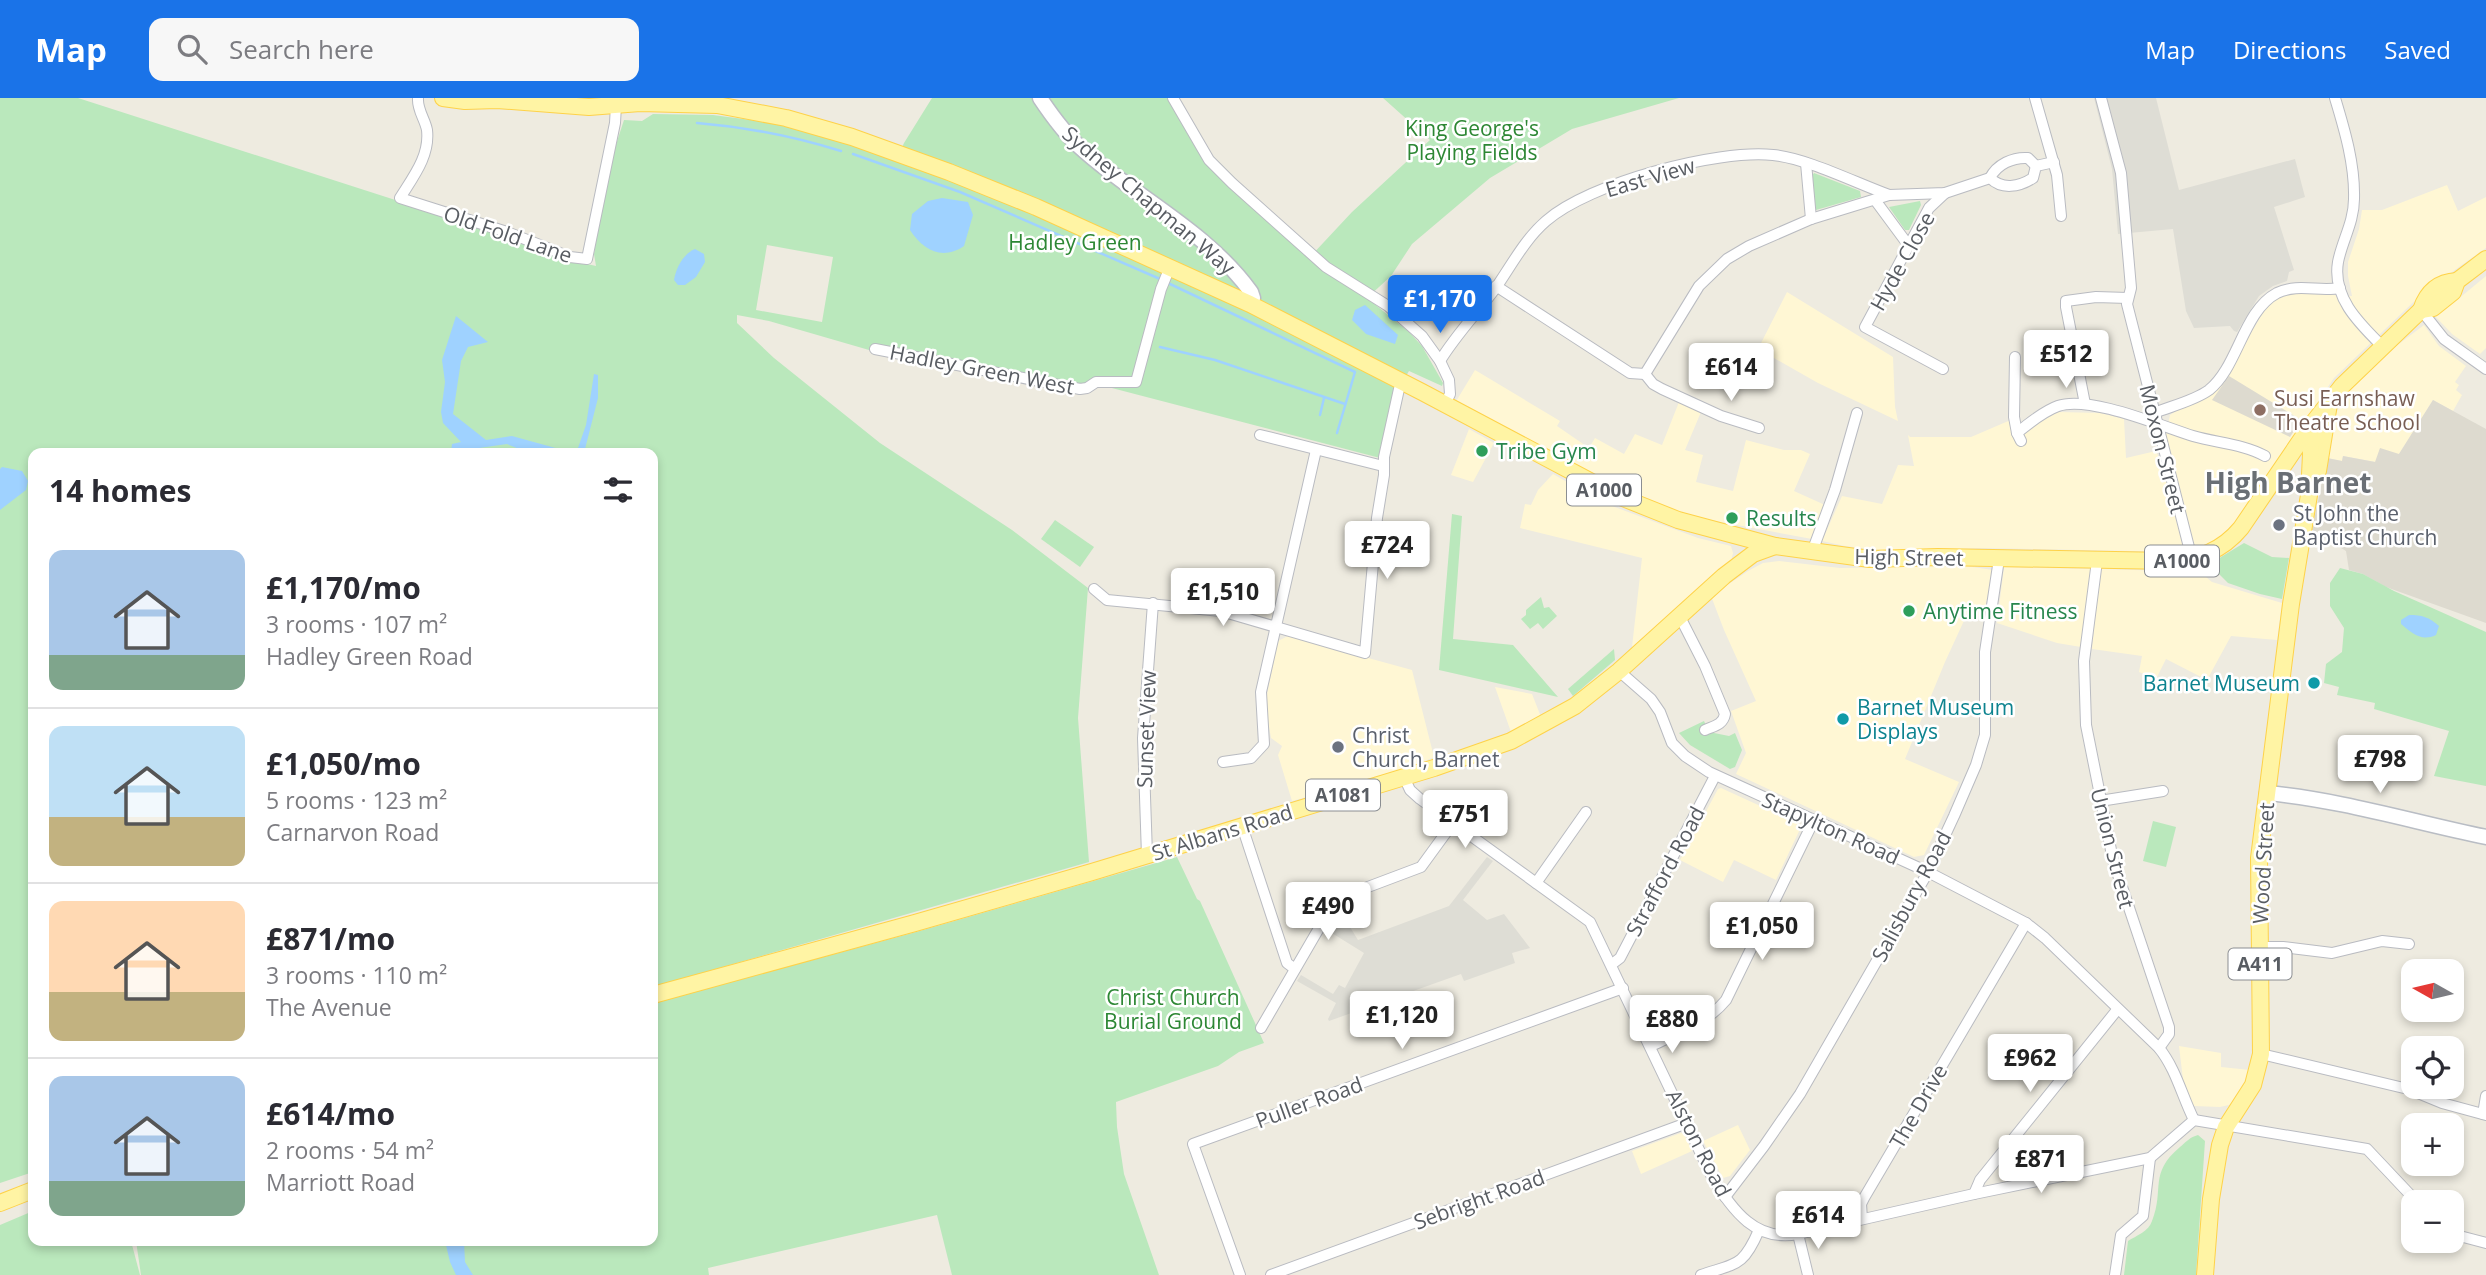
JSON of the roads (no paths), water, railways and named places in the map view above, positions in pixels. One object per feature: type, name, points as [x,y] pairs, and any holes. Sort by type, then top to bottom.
[{"type":"main road","name":"A1000","points":[[443,98],[589,107],[640,101],[718,101],[830,130],[949,172],[1170,267],[1250,304],[1618,496],[1678,520],[1732,534],[1751,546]]},
{"type":"main road","name":"High Street","points":[[1775,546],[1870,559],[2097,561],[2192,559],[2220,548],[2231,540],[2279,465],[2309,449],[2329,404],[2354,372],[2421,310],[2433,308],[2453,292],[2457,281],[2486,259]]},
{"type":"main road","name":"Wood Street","points":[[2205,1275],[2211,1199],[2220,1145],[2226,1127],[2253,1084],[2262,1054],[2259,858],[2291,604],[2310,485],[2309,449],[2329,404]]},
{"type":"main road","points":[[2279,465],[2300,474],[2310,485]]},
{"type":"main road","points":[[1732,534],[1738,547],[1736,566]]},
{"type":"main road","name":"St Albans Road","points":[[658,994],[915,923],[1147,855],[1404,777],[1511,741],[1572,708],[1619,671],[1736,566],[1751,546],[1775,546]]},
{"type":"main road","points":[[0,1203],[28,1192]]},
{"type":"street","name":"Old Fold Lane","points":[[418,98],[418,107],[427,128],[427,145],[421,164],[400,198],[507,232],[570,257],[587,260],[615,123],[616,105]]},
{"type":"street","name":"Sydney Chapman Way","points":[[1040,98],[1079,146],[1104,168],[1186,227],[1232,269],[1251,292],[1253,298],[1250,304]]},
{"type":"street","points":[[1173,98],[1209,160],[1232,183],[1326,267],[1388,306],[1422,336],[1440,361],[1449,380],[1450,390],[1445,404]]},
{"type":"street","points":[[2035,98],[2054,162],[2061,216]]},
{"type":"street","name":"Moxon Street","points":[[2101,98],[2121,173],[2131,288],[2127,304],[2192,559]]},
{"type":"street","points":[[2335,98],[2348,142],[2354,186],[2350,228],[2338,261],[2340,288],[2355,319],[2382,346]]},
{"type":"street","name":"East View","points":[[1440,361],[1533,234],[1562,210],[1611,185],[1657,170],[1728,157],[1774,155],[1806,163],[1889,195]]},
{"type":"street","points":[[1645,374],[1690,299],[1708,276],[1727,259],[1749,246],[1811,219],[1889,195],[1945,193],[1990,178],[2000,165],[2021,157],[2028,158],[2036,166]]},
{"type":"street","points":[[2036,166],[2054,162]]},
{"type":"street","points":[[1806,163],[1811,219]]},
{"type":"street","points":[[1990,178],[2006,187],[2028,182],[2033,178],[2036,166]]},
{"type":"street","name":"Hyde Close","points":[[1943,369],[1865,327],[1929,208],[1945,193]]},
{"type":"street","points":[[1875,200],[1909,246]]},
{"type":"street","name":"Hadley Green West","points":[[875,349],[1080,388],[1087,388],[1096,382],[1136,382],[1161,289],[1170,267]]},
{"type":"street","points":[[1496,286],[1630,373],[1645,374],[1653,384],[1662,389],[1721,416],[1759,428]]},
{"type":"street","points":[[2155,417],[2209,390],[2260,306],[2275,294],[2292,288],[2340,288]]},
{"type":"street","points":[[2085,404],[2066,300],[2128,298]]},
{"type":"street","points":[[2421,310],[2444,339],[2486,369]]},
{"type":"street","points":[[2015,357],[2014,416],[2019,437],[2059,405],[2085,404],[2155,417],[2193,436],[2244,447],[2265,456]]},
{"type":"street","points":[[1094,589],[1107,600],[1221,611],[1365,653],[1383,466],[1402,382]]},
{"type":"street","points":[[1812,552],[1835,490],[1857,413]]},
{"type":"street","points":[[1260,435],[1383,466]]},
{"type":"street","points":[[1223,762],[1251,758],[1264,744],[1261,692],[1316,450]]},
{"type":"street","name":"Salisbury Road","points":[[1725,1197],[1800,1094],[1928,872],[1976,765],[1985,735],[1985,652],[1998,559]]},
{"type":"street","name":"Union Street","points":[[2097,561],[2083,677],[2086,726],[2100,801],[2125,902],[2169,1027],[2169,1034],[2159,1048]]},
{"type":"street","name":"Sunset View","points":[[1147,855],[1143,738],[1153,603]]},
{"type":"street","points":[[1679,615],[1725,714],[1720,724],[1704,730]]},
{"type":"street","name":"Stapylton Road","points":[[1619,671],[1651,699],[1660,712],[1672,743],[1685,756],[1715,776],[1928,872],[2025,923],[2045,938],[2159,1048]]},
{"type":"street","name":"Strafford Road","points":[[1612,964],[1620,958],[1625,949],[1715,776]]},
{"type":"street","name":"Alston Road","points":[[1404,777],[1410,790],[1590,922],[1713,1179],[1744,1219],[1759,1230]]},
{"type":"street","points":[[2100,801],[2163,791]]},
{"type":"street","points":[[2267,793],[2303,796],[2486,837]]},
{"type":"street","points":[[1536,883],[1586,812]]},
{"type":"street","points":[[1651,1046],[1702,1023],[1726,1000],[1814,820]]},
{"type":"street","points":[[1261,1028],[1336,899],[1421,867],[1453,823]]},
{"type":"street","points":[[1242,825],[1287,963],[1295,969]]},
{"type":"street","name":"The Drive","points":[[1862,1219],[1861,1204],[1864,1198],[2025,923]]},
{"type":"street","points":[[2259,947],[2332,953],[2382,941],[2409,944]]},
{"type":"street","name":"Puller Road","points":[[1240,1275],[1193,1144],[1623,988]]},
{"type":"street","points":[[1975,1194],[1980,1180],[2117,1010]]},
{"type":"street","points":[[2159,1048],[2171,1066],[2194,1120]]},
{"type":"street","points":[[2262,1054],[2408,1089],[2442,1103],[2484,1115],[2486,1097]]},
{"type":"street","points":[[2194,1120],[2367,1149],[2406,1190]]},
{"type":"street","points":[[1701,1275],[1736,1264],[1745,1257],[1759,1230],[1780,1236],[1798,1234],[2150,1158],[2194,1120]]},
{"type":"street","name":"Sebright Road","points":[[1271,1275],[1687,1123]]},
{"type":"street","points":[[2115,1275],[2121,1235],[2143,1216],[2150,1158]]},
{"type":"street","points":[[1798,1234],[1808,1275]]},
{"type":"street","points":[[2464,1237],[2486,1242]]},
{"type":"water","points":[[942,198],[968,202],[973,215],[964,246],[948,253],[927,248],[910,230],[912,214],[928,201]]},
{"type":"water","points":[[695,249],[704,254],[705,262],[696,277],[685,285],[678,285],[674,280],[678,266],[687,254]]},
{"type":"water","points":[[1365,305],[1398,335],[1395,344],[1366,334],[1352,320],[1355,310]]},
{"type":"water","points":[[456,316],[488,342],[468,347],[461,361],[453,414],[486,440],[512,436],[556,448],[517,448],[507,444],[452,448],[452,444],[461,442],[443,423],[441,412],[445,382],[442,360]]},
{"type":"water","points":[[594,374],[598,375],[598,398],[585,448],[578,448],[586,425]]},
{"type":"water","points":[[2,467],[22,471],[28,481],[26,490],[0,510],[0,469]]},
{"type":"water","points":[[2409,615],[2425,617],[2435,623],[2439,626],[2436,635],[2426,638],[2417,636],[2401,624],[2401,620]]},
{"type":"water","points":[[446,1246],[464,1246],[465,1262],[473,1275],[456,1275]]},
{"type":"waterway","points":[[697,123],[770,133],[841,151]]},
{"type":"waterway","points":[[853,154],[960,192],[1160,279]]},
{"type":"waterway","points":[[1168,283],[1355,372],[1337,433]]},
{"type":"waterway","points":[[1160,347],[1215,360],[1345,404]]},
{"type":"waterway","points":[[1320,415],[1324,398]]},
{"type":"place","name":"Susi Earnshaw Theatre School","points":[[2260,410]]},
{"type":"place","name":"Tribe Gym","points":[[1482,451]]},
{"type":"place","name":"Results","points":[[1732,518]]},
{"type":"place","name":"St John the Baptist Church","points":[[2279,525]]},
{"type":"place","name":"Anytime Fitness","points":[[1909,611]]},
{"type":"place","name":"Barnet Museum","points":[[2314,683]]},
{"type":"place","name":"Barnet Museum Displays","points":[[1843,719]]},
{"type":"place","name":"Christ Church, Barnet","points":[[1338,747]]},
{"type":"district","name":"High Barnet","points":[[2288,482]]},
{"type":"park label","name":"King George's Playing Fields","points":[[1472,140]]},
{"type":"park label","name":"Hadley Green","points":[[1075,242]]},
{"type":"park label","name":"Christ Church Burial Ground","points":[[1173,1009]]}]
